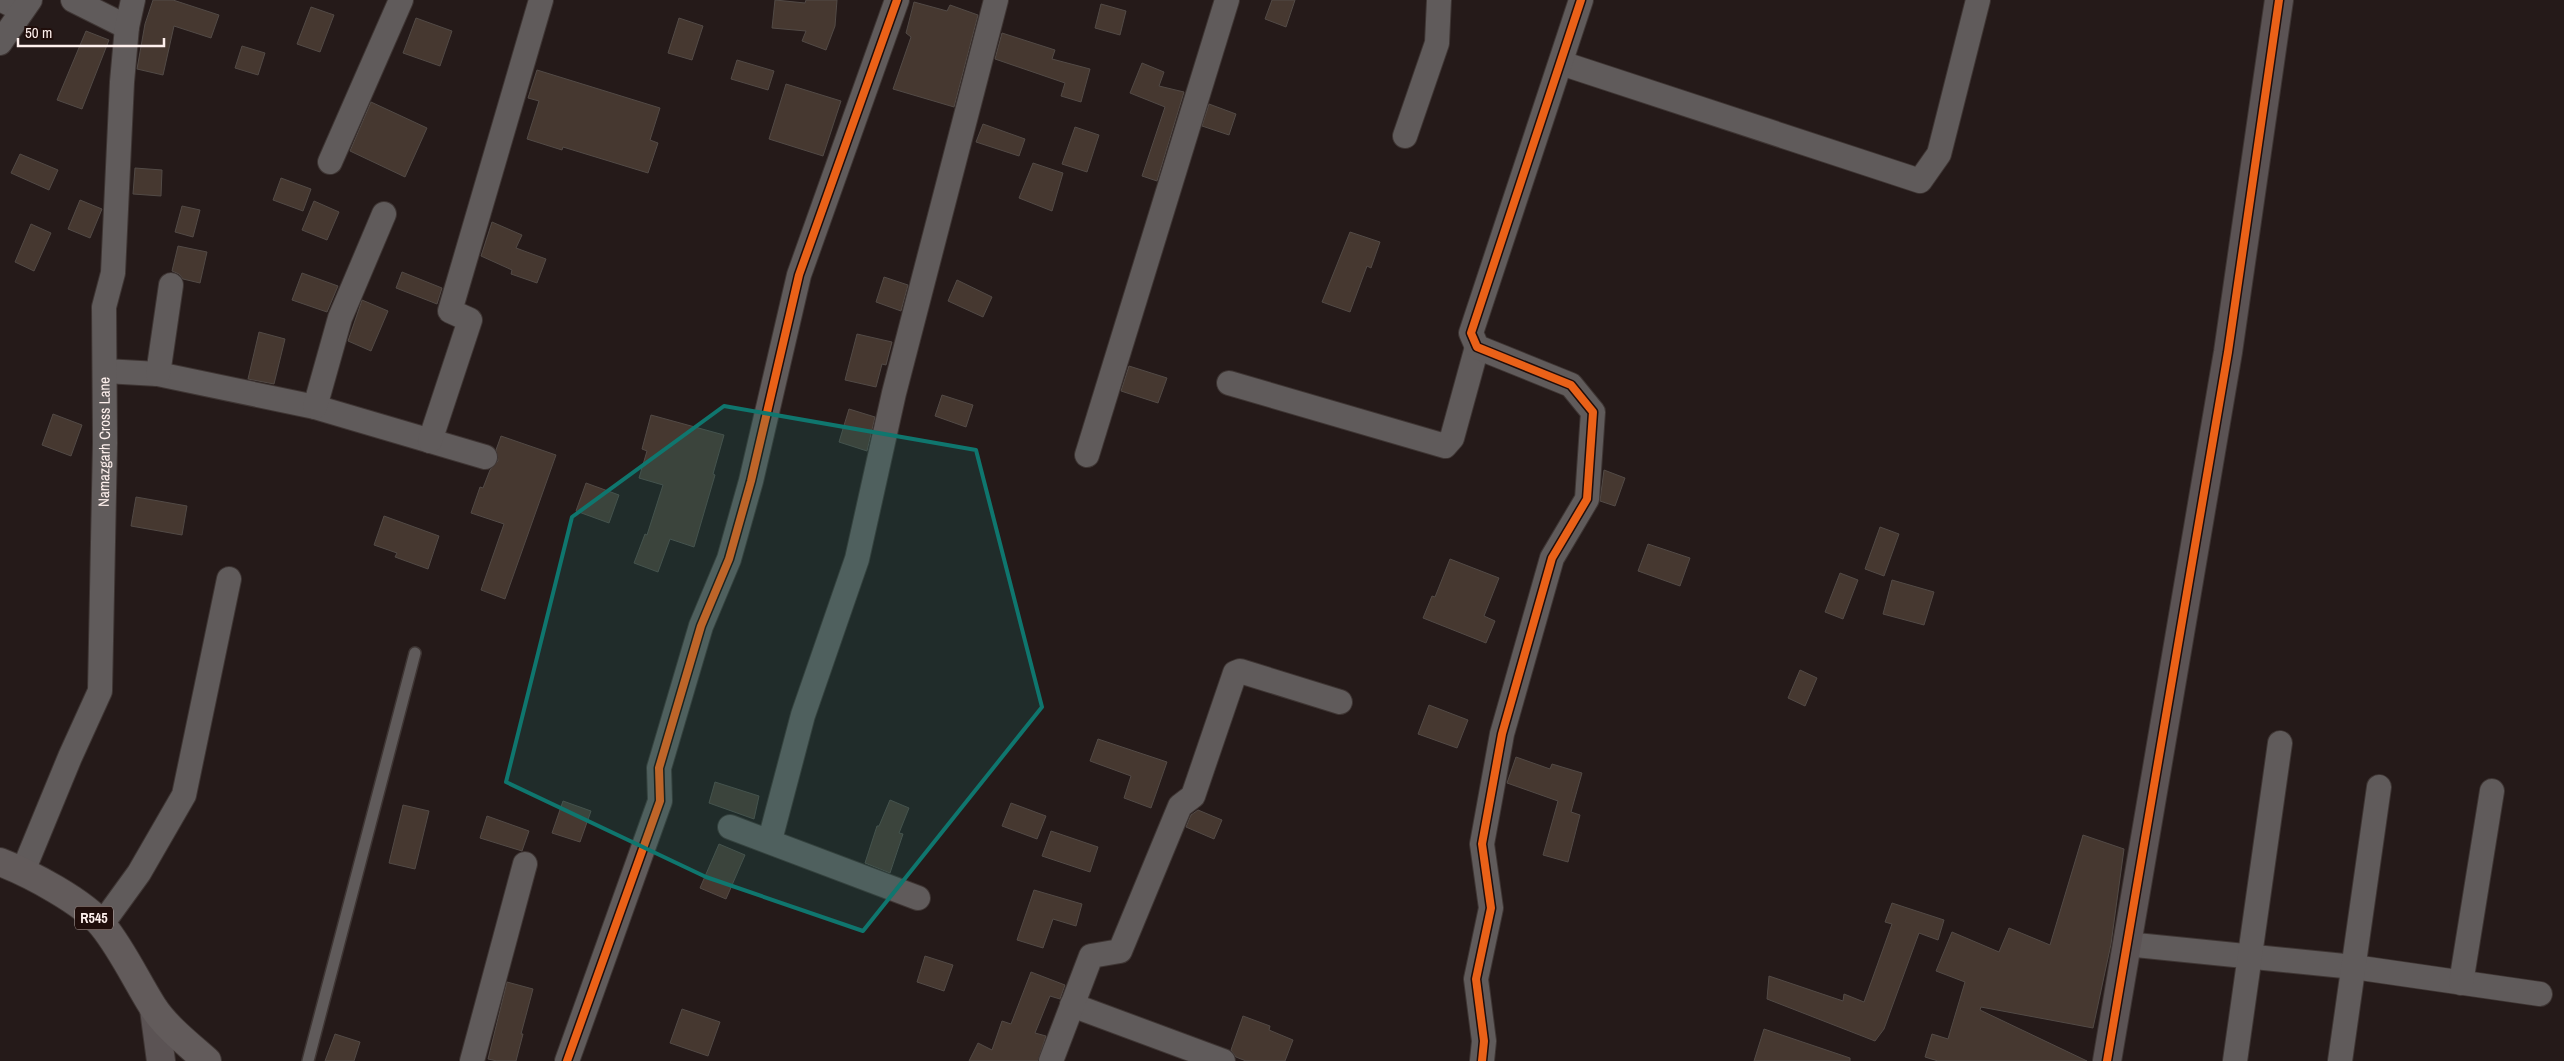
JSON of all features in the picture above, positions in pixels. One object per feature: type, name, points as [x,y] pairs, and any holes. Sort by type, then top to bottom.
[{"type":"main road","name":"R545","points":[[12,866],[72,901],[102,924],[134,972],[154,1009],[207,1061]]},
{"type":"street","points":[[73,0],[127,27]]},
{"type":"street","name":"Namazgarh Cross Lane","points":[[12,866],[70,757],[100,691],[105,371],[104,307],[114,273],[122,82],[127,27],[132,0]]},
{"type":"street","points":[[330,162],[401,0]]},
{"type":"street","points":[[430,441],[470,320],[450,311],[541,0]]},
{"type":"street","points":[[567,1061],[660,801],[659,768],[701,626],[730,560],[752,481],[799,275],[897,0]]},
{"type":"street","points":[[770,840],[803,715],[857,559],[894,393],[996,0]]},
{"type":"street","points":[[1087,455],[1227,0]]},
{"type":"street","points":[[1404,136],[1437,43],[1439,0]]},
{"type":"street","points":[[1230,384],[1445,446],[1452,438],[1477,347],[1471,333],[1475,315],[1581,0]]},
{"type":"street","points":[[1561,63],[1920,181],[1939,154],[1978,0]]},
{"type":"street","points":[[2107,1061],[2228,352],[2279,0]]},
{"type":"street","points":[[0,43],[18,3]]},
{"type":"street","points":[[315,407],[340,318],[384,214]]},
{"type":"street","points":[[158,374],[171,285]]},
{"type":"street","points":[[1477,347],[1571,385],[1594,412],[1587,499],[1552,558],[1502,734],[1482,844],[1491,908],[1476,979],[1484,1041],[1482,1061]]},
{"type":"street","points":[[105,371],[158,374],[315,407],[485,457]]},
{"type":"street","points":[[102,924],[139,873],[184,795],[229,579]]},
{"type":"street","points":[[1051,1061],[1091,956],[1120,951],[1180,806],[1193,796],[1234,672],[1240,671],[1340,702]]},
{"type":"street","points":[[2234,1061],[2251,956],[2280,743]]},
{"type":"street","points":[[2340,1061],[2379,787]]},
{"type":"street","points":[[2461,983],[2492,791]]},
{"type":"street","points":[[730,826],[918,898]]},
{"type":"street","points":[[472,1061],[525,864]]},
{"type":"street","points":[[2126,944],[2354,967],[2540,994]]},
{"type":"street","points":[[1072,1005],[1223,1061]]},
{"type":"street","points":[[154,1009],[161,1061]]},
{"type":"lane","points":[[308,1061],[415,653]]},
{"type":"highlighted area","points":[[724,406],[976,450],[1042,707],[863,931],[706,877],[506,782],[572,517]]},
{"type":"building","points":[[153,0],[173,0],[219,15],[211,38],[174,26],[163,75],[137,69],[145,24]]},
{"type":"building","points":[[775,0],[805,3],[806,0],[837,0],[835,26],[826,50],[802,41],[806,31],[772,28]]},
{"type":"building","points":[[1272,0],[1295,0],[1286,27],[1265,19]]},
{"type":"building","points":[[914,2],[947,11],[950,5],[978,15],[954,107],[893,89],[911,37],[906,33]]},
{"type":"building","points":[[1101,4],[1126,11],[1120,35],[1095,28]]},
{"type":"building","points":[[311,7],[334,15],[320,52],[297,44]]},
{"type":"building","points":[[416,18],[452,31],[440,66],[403,53]]},
{"type":"building","points":[[679,18],[703,26],[692,60],[668,53]]},
{"type":"building","points":[[86,31],[109,40],[82,109],[57,100]]},
{"type":"building","points":[[1002,33],[1055,50],[1052,59],[1090,69],[1081,102],[1061,96],[1065,83],[995,59]]},
{"type":"building","points":[[242,46],[265,53],[258,75],[235,68]]},
{"type":"building","points":[[737,60],[774,71],[768,90],[731,79]]},
{"type":"building","points":[[1142,63],[1164,72],[1159,86],[1184,92],[1157,181],[1142,176],[1165,107],[1130,93]]},
{"type":"building","points":[[537,70],[660,108],[650,140],[658,143],[648,173],[563,147],[562,150],[527,139],[539,101],[528,98]]},
{"type":"building","points":[[786,84],[841,101],[823,156],[769,139]]},
{"type":"building","points":[[371,102],[427,128],[405,177],[350,151]]},
{"type":"building","points":[[1209,104],[1236,114],[1229,135],[1202,126]]},
{"type":"building","points":[[983,124],[1025,139],[1019,156],[976,142]]},
{"type":"building","points":[[1075,127],[1099,135],[1087,172],[1062,164]]},
{"type":"building","points":[[20,154],[58,170],[49,190],[11,173]]},
{"type":"building","points":[[1033,163],[1063,173],[1052,211],[1019,198]]},
{"type":"building","points":[[135,168],[162,170],[161,196],[133,194]]},
{"type":"building","points":[[281,178],[311,189],[303,211],[273,200]]},
{"type":"building","points":[[80,200],[102,209],[90,238],[68,229]]},
{"type":"building","points":[[314,201],[339,212],[327,240],[302,230]]},
{"type":"building","points":[[182,206],[200,210],[193,237],[175,232]]},
{"type":"building","points":[[492,222],[522,235],[516,248],[546,259],[537,283],[511,274],[512,270],[481,256]]},
{"type":"building","points":[[31,224],[51,233],[34,271],[15,262]]},
{"type":"building","points":[[1350,232],[1380,242],[1371,268],[1367,266],[1350,312],[1322,302]]},
{"type":"building","points":[[178,246],[207,252],[200,283],[183,279],[179,274],[172,271]]},
{"type":"building","points":[[402,272],[442,288],[437,304],[396,288]]},
{"type":"building","points":[[302,273],[338,286],[327,312],[292,300]]},
{"type":"building","points":[[884,277],[908,285],[901,311],[876,302]]},
{"type":"building","points":[[957,280],[992,297],[983,317],[948,301]]},
{"type":"building","points":[[362,300],[388,311],[371,351],[348,341]]},
{"type":"building","points":[[259,332],[285,339],[274,384],[248,379]]},
{"type":"building","points":[[857,334],[892,342],[886,365],[882,364],[876,387],[845,380]]},
{"type":"building","points":[[1129,366],[1167,378],[1158,403],[1121,391]]},
{"type":"building","points":[[942,395],[973,405],[966,427],[935,416]]},
{"type":"building","points":[[849,409],[875,417],[867,451],[839,442]]},
{"type":"building","points":[[53,414],[82,425],[71,456],[42,445]]},
{"type":"building","points":[[651,415],[724,435],[713,474],[715,475],[694,547],[670,539],[658,572],[634,563],[645,534],[647,535],[663,485],[639,478],[647,451],[642,449]]},
{"type":"building","points":[[501,436],[556,455],[505,599],[481,590],[504,524],[471,513],[480,487],[483,488],[490,470],[498,461],[496,450]]},
{"type":"building","points":[[1604,470],[1625,478],[1615,506],[1600,501]]},
{"type":"building","points":[[586,483],[619,495],[609,523],[576,511]]},
{"type":"building","points":[[136,497],[187,506],[182,535],[131,526]]},
{"type":"building","points":[[384,516],[439,536],[428,569],[395,557],[397,553],[374,545]]},
{"type":"building","points":[[1880,527],[1899,534],[1884,576],[1865,569]]},
{"type":"building","points":[[1648,544],[1690,558],[1680,586],[1638,571]]},
{"type":"building","points":[[1450,559],[1499,578],[1484,616],[1495,621],[1486,643],[1423,618],[1432,596],[1435,597]]},
{"type":"building","points":[[1840,573],[1858,580],[1843,619],[1825,612]]},
{"type":"building","points":[[1892,580],[1934,592],[1924,625],[1883,614]]},
{"type":"building","points":[[1800,670],[1817,678],[1805,706],[1788,698]]},
{"type":"building","points":[[1429,705],[1468,720],[1457,748],[1418,734]]},
{"type":"building","points":[[1098,739],[1167,762],[1151,808],[1124,798],[1131,776],[1090,761]]},
{"type":"building","points":[[1516,757],[1550,769],[1552,764],[1582,773],[1571,812],[1580,815],[1568,862],[1543,855],[1558,801],[1507,783]]},
{"type":"building","points":[[715,782],[759,796],[754,819],[709,803]]},
{"type":"building","points":[[890,800],[909,808],[899,833],[903,834],[890,873],[865,863],[877,826],[879,826]]},
{"type":"building","points":[[563,801],[591,811],[580,842],[552,833]]},
{"type":"building","points":[[1011,803],[1046,816],[1037,839],[1002,826]]},
{"type":"building","points":[[403,805],[429,811],[415,869],[389,863]]},
{"type":"building","points":[[1198,810],[1222,820],[1214,839],[1186,827],[1191,815]]},
{"type":"building","points":[[487,816],[529,831],[522,851],[480,838]]},
{"type":"building","points":[[1051,831],[1098,847],[1090,872],[1042,856]]},
{"type":"building","points":[[2083,835],[2124,849],[2111,944],[2093,1028],[1981,1007],[1980,1010],[2087,1061],[1938,1061],[1925,1057],[1932,1034],[1948,1039],[1965,982],[1936,971],[1952,932],[1999,952],[2009,928],[2050,945]]},
{"type":"building","points":[[719,844],[745,855],[726,899],[700,888]]},
{"type":"building","points":[[1034,890],[1082,904],[1076,926],[1053,919],[1043,948],[1017,940]]},
{"type":"building","points":[[1892,903],[1944,920],[1938,940],[1919,933],[1884,1029],[1875,1041],[1767,999],[1769,976],[1843,1001],[1844,994],[1864,1002],[1892,924],[1885,922]]},
{"type":"building","points":[[925,956],[953,965],[944,991],[917,982]]},
{"type":"building","points":[[1031,972],[1065,985],[1060,999],[1050,996],[1035,1033],[1046,1036],[1038,1061],[969,1061],[978,1043],[992,1050],[1002,1021],[1011,1024]]},
{"type":"building","points":[[507,982],[533,989],[516,1061],[497,1061],[488,1059]]},
{"type":"building","points":[[682,1009],[720,1022],[708,1056],[670,1043]]},
{"type":"building","points":[[1243,1016],[1270,1026],[1269,1030],[1293,1040],[1285,1061],[1246,1061],[1236,1057],[1231,1050]]},
{"type":"building","points":[[1764,1029],[1850,1058],[1850,1061],[1754,1061]]},
{"type":"building","points":[[335,1034],[360,1042],[354,1061],[325,1061]]},
{"type":"cycle path","points":[[567,1061],[660,801],[659,768],[701,626],[729,559],[751,481],[799,275],[897,0]]},
{"type":"cycle path","points":[[1482,1061],[1484,1041],[1476,979],[1491,908],[1482,844],[1502,734],[1552,558],[1587,499],[1593,412],[1571,385],[1477,347],[1471,333],[1581,0]]},
{"type":"cycle path","points":[[2107,1061],[2228,352],[2279,0]]}]
